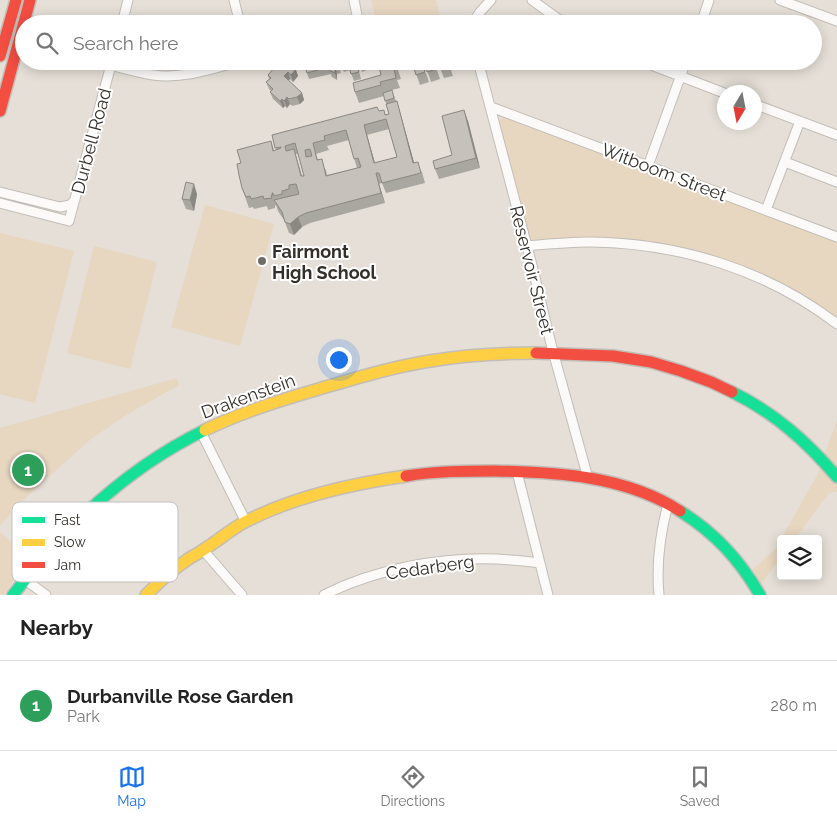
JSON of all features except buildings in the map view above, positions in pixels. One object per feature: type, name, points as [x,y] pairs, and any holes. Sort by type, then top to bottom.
[{"type":"street","points":[[0,56],[16,0]]},
{"type":"street","points":[[26,15],[30,0]]},
{"type":"street","points":[[124,15],[128,0]]},
{"type":"street","points":[[234,0],[238,15]]},
{"type":"street","points":[[354,0],[357,15]]},
{"type":"street","points":[[478,15],[491,0]]},
{"type":"street","points":[[532,0],[553,15]]},
{"type":"street","points":[[703,15],[709,0]]},
{"type":"street","points":[[780,0],[821,15]]},
{"type":"street","points":[[822,15],[837,21]]},
{"type":"street","points":[[0,110],[15,55]]},
{"type":"street","name":"Durbell Road","points":[[0,202],[70,220],[110,70]]},
{"type":"street","points":[[135,70],[155,76],[172,76],[207,70]]},
{"type":"street","name":"Reservoir Street","points":[[481,70],[552,348],[588,478]]},
{"type":"street","points":[[665,70],[717,89]]},
{"type":"street","points":[[648,166],[683,70]]},
{"type":"street","name":"Witboom Street","points":[[491,107],[837,237]]},
{"type":"street","points":[[762,107],[837,135]]},
{"type":"street","points":[[766,210],[800,121]]},
{"type":"street","points":[[785,162],[837,182]]},
{"type":"street","points":[[0,192],[60,207],[70,205],[75,200]]},
{"type":"street","points":[[526,246],[571,242],[606,242],[683,252],[726,264],[764,280],[800,299],[837,324]]},
{"type":"street","name":"Drakenstein","points":[[97,502],[120,482],[174,446],[221,422],[255,409],[372,374],[414,364],[457,357],[498,354],[543,353],[636,360],[671,368],[707,380],[742,398],[782,423],[802,440],[837,477]]},
{"type":"street","points":[[201,432],[246,522]]},
{"type":"street","points":[[178,567],[246,522],[297,500],[334,489],[370,480],[438,472],[517,472],[588,478],[625,486],[668,504],[693,518],[726,547],[744,569],[760,595]]},
{"type":"street","points":[[517,472],[548,595]]},
{"type":"street","points":[[659,595],[659,550],[668,504]]},
{"type":"street","points":[[203,550],[242,595]]},
{"type":"street","name":"Cedarberg","points":[[324,595],[338,588],[382,573],[418,565],[461,560],[496,559],[539,563]]},
{"type":"street","name":"Drakenstein","points":[[13,595],[22,582]]},
{"type":"street","points":[[28,582],[46,595]]},
{"type":"street","points":[[146,595],[161,582]]},
{"type":"shaded area","points":[[371,0],[436,0],[440,15],[375,15]]},
{"type":"shaded area","points":[[504,117],[837,241],[837,319],[715,257],[665,245],[625,240],[531,241],[528,238],[498,124]]},
{"type":"shaded area","points":[[205,205],[274,224],[240,346],[171,327]]},
{"type":"shaded area","points":[[0,233],[74,251],[35,403],[0,394]]},
{"type":"shaded area","points":[[94,246],[157,262],[130,369],[67,353]]},
{"type":"shaded area","points":[[177,378],[179,385],[126,415],[91,439],[21,502],[12,502],[12,512],[0,526],[0,428]]},
{"type":"shaded area","points":[[837,420],[837,470],[824,456]]},
{"type":"shaded area","points":[[823,465],[837,482],[837,492],[829,493],[798,535],[783,535]]},
{"type":"shaded area","points":[[0,532],[12,542],[12,582],[4,595],[0,595]]},
{"type":"shaded area","points":[[777,546],[777,562],[760,585],[751,571]]},
{"type":"traffic: fast","points":[[732,392],[762,409],[789,429],[837,477]]},
{"type":"traffic: fast","points":[[98,502],[149,462],[205,430]]},
{"type":"traffic: fast","points":[[680,511],[704,528],[735,558],[760,595]]},
{"type":"traffic: fast","points":[[13,595],[23,582]]},
{"type":"traffic: slow","points":[[205,430],[276,402],[402,366],[469,356],[536,353]]},
{"type":"traffic: slow","points":[[178,567],[241,524],[280,506],[321,493],[406,476]]},
{"type":"traffic: slow","points":[[146,595],[160,582]]},
{"type":"traffic: jam","points":[[0,56],[16,0]]},
{"type":"traffic: jam","points":[[26,15],[30,0]]},
{"type":"traffic: jam","points":[[0,111],[15,56]]},
{"type":"traffic: jam","points":[[536,353],[613,356],[651,362],[711,382],[732,392]]},
{"type":"traffic: jam","points":[[406,476],[439,472],[473,471],[567,475],[614,483],[637,490],[659,499],[680,511]]},
{"type":"place","name":"Fairmont High School","points":[[262,261]]},
{"type":"place","name":"Durbanville Rose Garden","points":[[28,470]]}]
